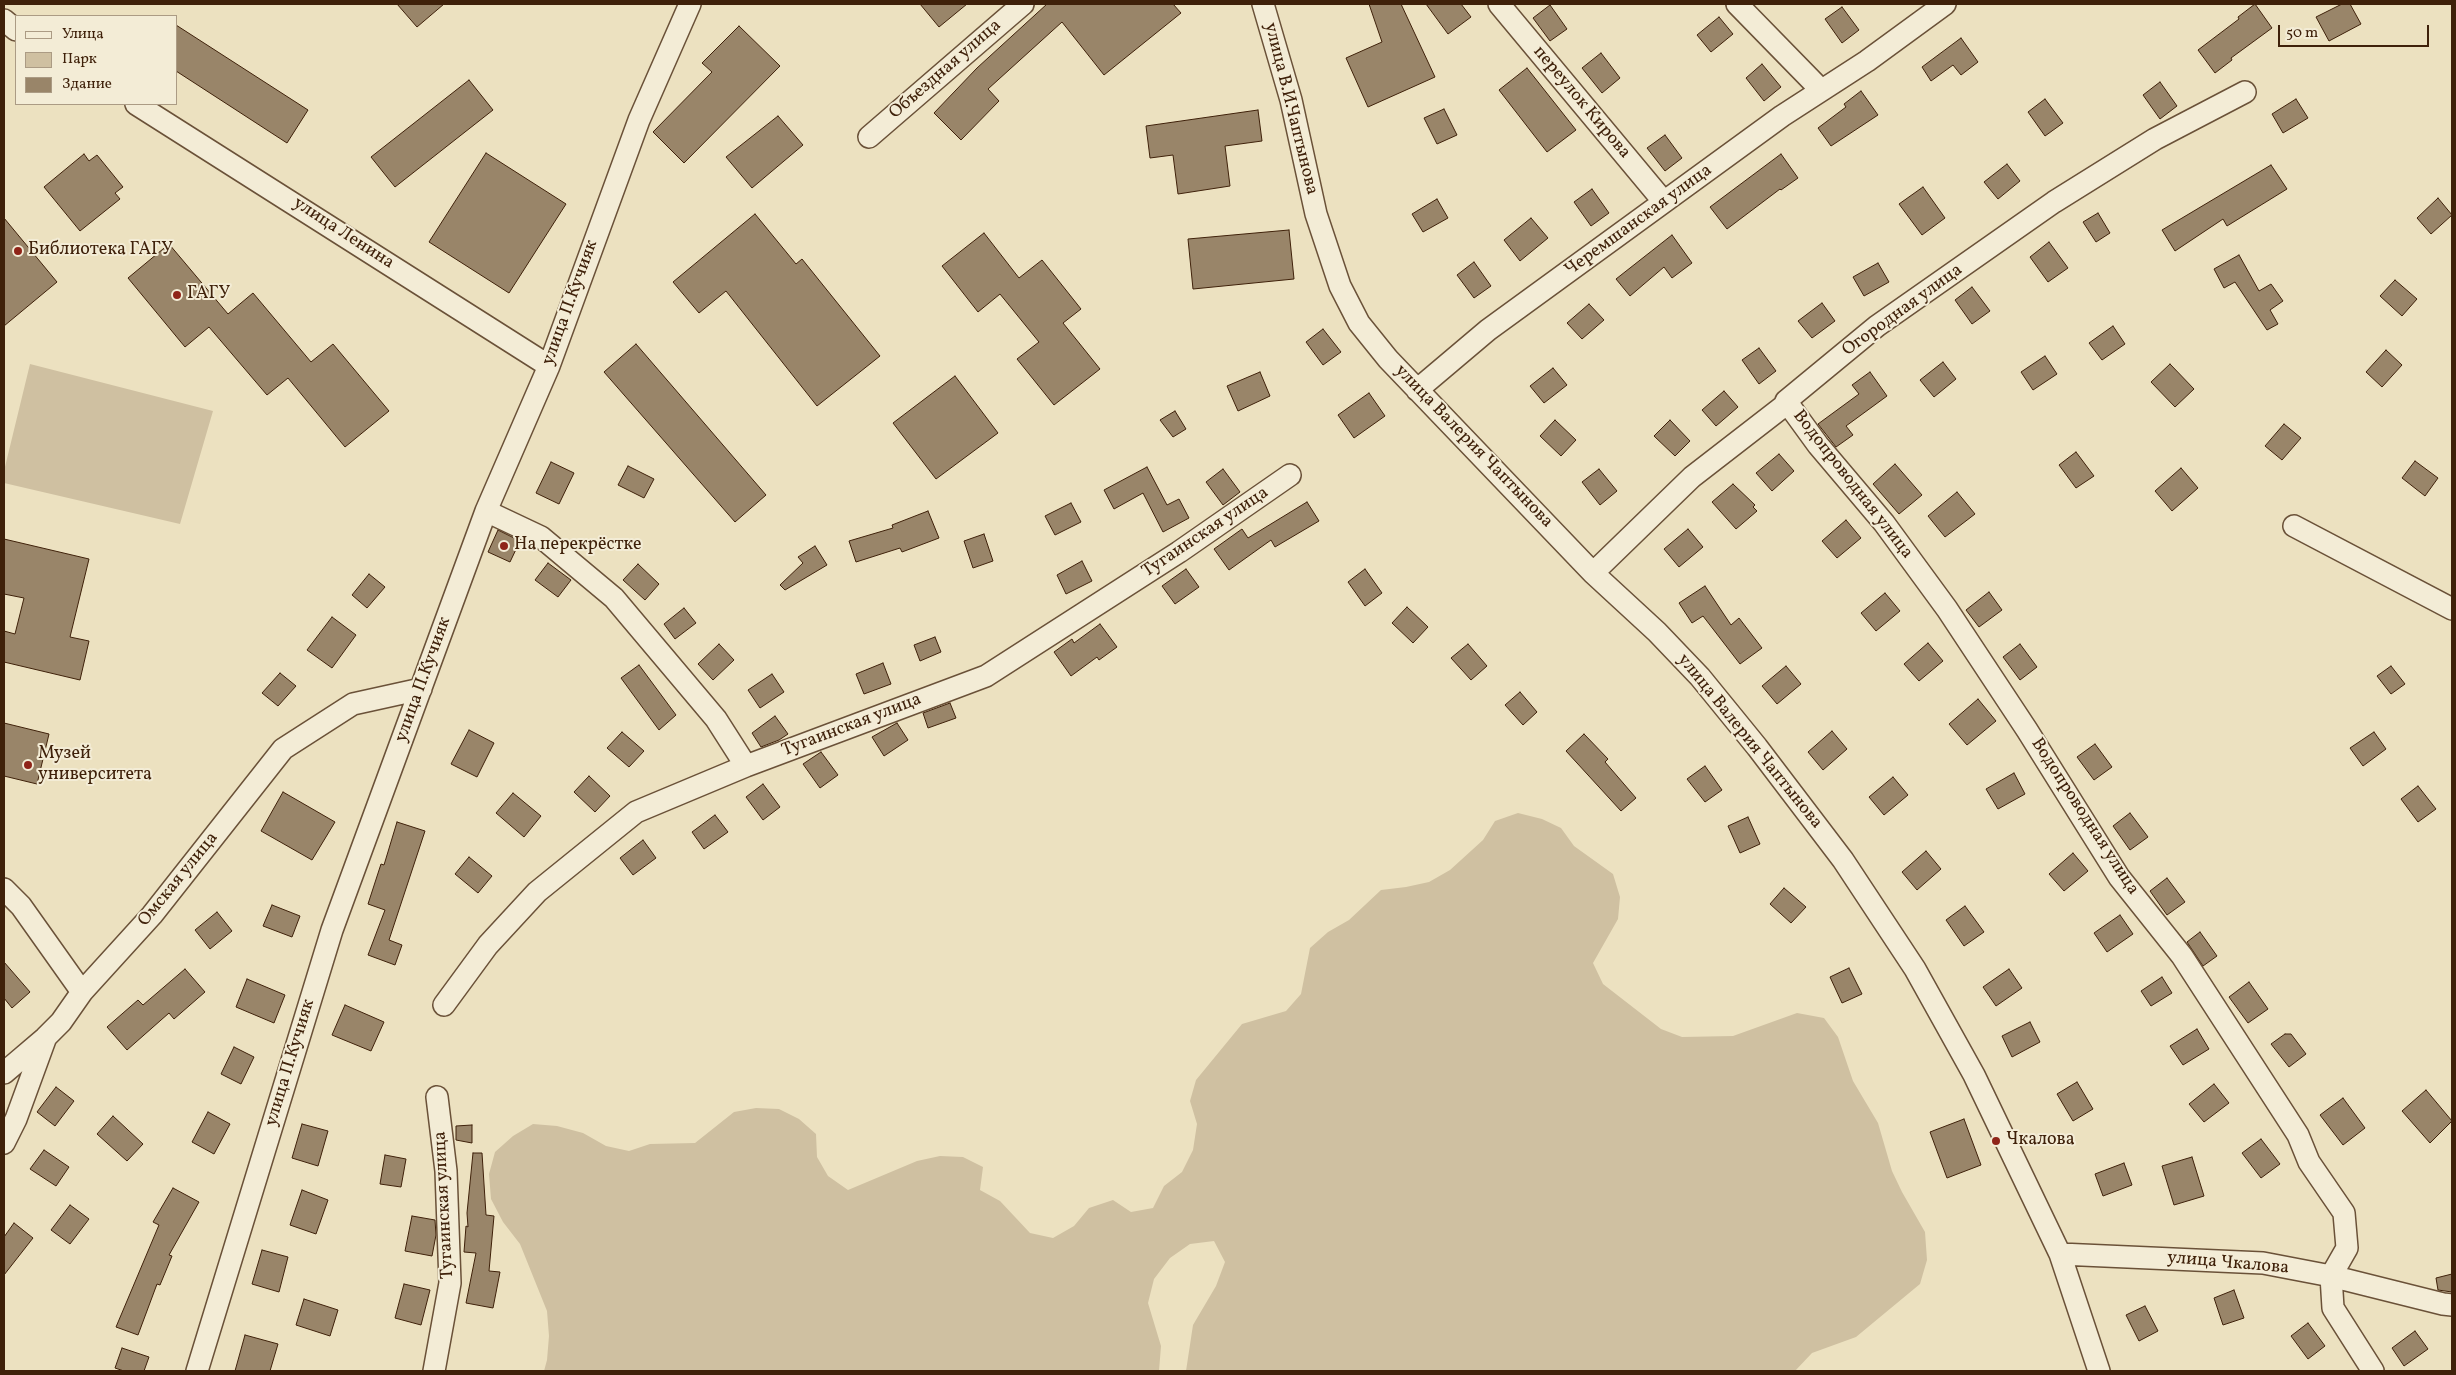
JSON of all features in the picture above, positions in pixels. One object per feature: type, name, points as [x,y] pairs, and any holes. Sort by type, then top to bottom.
[{"type":"street","name":"улица П.Кучияк","points":[[197,1371],[332,930],[486,512],[549,366],[639,120],[690,4]]},
{"type":"street","name":"Объездная улица","points":[[869,137],[1023,4]]},
{"type":"street","name":"улица В.И.Чаптынова","points":[[1263,4],[1291,100],[1316,214]]},
{"type":"street","name":"переулок Кирова","points":[[1499,4],[1664,202]]},
{"type":"street","points":[[1737,4],[1821,90]]},
{"type":"street","name":"Черемшанская улица","points":[[1417,390],[1488,330],[1821,90],[1867,61],[1945,4]]},
{"type":"street","points":[[4,20],[15,29]]},
{"type":"street","name":"Огородная улица","points":[[1593,572],[1692,477],[1785,405],[1786,401],[1877,326],[2054,202],[2155,139],[2245,92]]},
{"type":"street","name":"улица Ленина","points":[[138,105],[549,366]]},
{"type":"street","name":"улица Валерия Чаптынова","points":[[1316,214],[1340,286],[1359,323],[1388,359],[1593,572],[1700,677],[1757,747],[1843,860],[1915,969],[1970,1067],[2060,1254],[2099,1371]]},
{"type":"street","name":"Водопроводная улица","points":[[1786,401],[1818,445],[1884,523],[1947,610],[2022,723],[2119,877],[2182,956],[2270,1090],[2298,1135],[2309,1162],[2344,1213],[2347,1248],[2331,1276]]},
{"type":"street","name":"Тугаинская улица","points":[[444,1005],[488,945],[537,892],[636,812],[746,766],[986,676],[1179,552],[1290,475]]},
{"type":"street","points":[[486,512],[541,537],[614,598],[716,720],[746,766]]},
{"type":"street","points":[[2294,526],[2452,610]]},
{"type":"street","name":"Омская улица","points":[[4,1143],[16,1119],[46,1037],[61,1022],[82,992],[152,915],[283,748],[353,704],[421,689]]},
{"type":"street","points":[[4,889],[21,906],[82,992]]},
{"type":"street","points":[[4,1073],[46,1037]]},
{"type":"street","name":"Тугаинская улица","points":[[434,1371],[450,1283],[446,1171],[437,1097]]},
{"type":"street","name":"улица Чкалова","points":[[2060,1254],[2263,1263],[2331,1276],[2452,1305]]},
{"type":"street","points":[[2331,1276],[2333,1308],[2373,1371]]},
{"type":"green space","points":[[30,364],[213,411],[180,524],[4,483],[4,471]]},
{"type":"green space","points":[[1518,813],[1542,819],[1561,828],[1574,846],[1613,874],[1620,897],[1618,919],[1593,963],[1603,984],[1661,1029],[1682,1037],[1733,1036],[1797,1013],[1824,1018],[1838,1037],[1853,1081],[1878,1123],[1892,1171],[1925,1232],[1927,1260],[1920,1284],[1856,1337],[1812,1353],[1795,1371],[1186,1371],[1193,1325],[1216,1286],[1225,1262],[1214,1241],[1190,1244],[1170,1258],[1154,1279],[1148,1303],[1161,1346],[1159,1371],[544,1371],[549,1336],[547,1311],[520,1244],[503,1222],[491,1199],[489,1174],[495,1152],[513,1136],[533,1124],[557,1126],[583,1133],[606,1146],[629,1151],[650,1144],[695,1143],[734,1112],[756,1108],[779,1109],[799,1119],[816,1134],[817,1157],[828,1176],[848,1190],[917,1161],[940,1156],[963,1157],[983,1167],[980,1190],[1000,1201],[1030,1233],[1053,1238],[1074,1226],[1089,1208],[1113,1200],[1131,1212],[1153,1208],[1164,1186],[1182,1172],[1193,1150],[1197,1124],[1190,1101],[1196,1080],[1242,1024],[1286,1011],[1301,994],[1310,948],[1328,932],[1349,920],[1381,890],[1429,882],[1450,870],[1483,840],[1495,821]]},
{"type":"building","points":[[397,4],[444,4],[417,27]]},
{"type":"building","points":[[920,4],[967,4],[939,27]]},
{"type":"building","points":[[1047,4],[1173,4],[1181,13],[1104,75],[1062,22],[988,89],[999,101],[961,140],[934,113],[977,68]]},
{"type":"building","points":[[1369,4],[1401,4],[1435,77],[1368,107],[1346,58],[1382,42]]},
{"type":"building","points":[[1426,4],[1461,4],[1471,17],[1448,34]]},
{"type":"building","points":[[2255,4],[2272,28],[2231,58],[2232,60],[2215,73],[2198,50],[2239,19],[2238,17]]},
{"type":"building","points":[[2342,4],[2350,4],[2361,24],[2329,41],[2316,17]]},
{"type":"building","points":[[1550,5],[1567,29],[1550,41],[1533,18]]},
{"type":"building","points":[[1842,7],[1859,30],[1842,43],[1825,19]]},
{"type":"building","points":[[1719,17],[1733,34],[1711,52],[1697,35]]},
{"type":"building","points":[[178,26],[308,110],[287,143],[178,72]]},
{"type":"building","points":[[739,26],[780,66],[684,163],[653,132],[712,72],[702,63]]},
{"type":"building","points":[[1961,38],[1978,62],[1961,75],[1953,65],[1931,81],[1922,67]]},
{"type":"building","points":[[1601,53],[1620,78],[1602,93],[1582,68]]},
{"type":"building","points":[[1762,64],[1781,87],[1764,101],[1746,78]]},
{"type":"building","points":[[1527,68],[1576,130],[1547,152],[1499,90]]},
{"type":"building","points":[[469,80],[493,110],[395,187],[371,157]]},
{"type":"building","points":[[2160,82],[2177,106],[2160,119],[2143,95]]},
{"type":"building","points":[[1861,91],[1878,115],[1831,146],[1818,128],[1846,107],[1844,104]]},
{"type":"building","points":[[2045,99],[2063,123],[2045,136],[2028,112]]},
{"type":"building","points":[[2296,99],[2308,118],[2283,133],[2272,114]]},
{"type":"building","points":[[1444,109],[1457,135],[1437,144],[1424,118]]},
{"type":"building","points":[[1258,110],[1262,141],[1225,146],[1230,186],[1178,194],[1173,155],[1150,158],[1146,126]]},
{"type":"building","points":[[778,116],[803,145],[752,188],[726,157]]},
{"type":"building","points":[[1665,135],[1682,158],[1665,171],[1647,148]]},
{"type":"building","points":[[486,153],[566,204],[509,293],[429,242]]},
{"type":"building","points":[[84,154],[89,161],[97,155],[123,187],[115,193],[120,199],[80,231],[44,187]]},
{"type":"building","points":[[1781,154],[1798,178],[1780,189],[1727,229],[1710,207]]},
{"type":"building","points":[[2007,164],[2020,181],[1998,199],[1984,182]]},
{"type":"building","points":[[2271,165],[2287,189],[2227,226],[2223,219],[2175,251],[2162,230]]},
{"type":"building","points":[[1923,187],[1945,218],[1922,235],[1899,204]]},
{"type":"building","points":[[1592,189],[1609,213],[1591,226],[1574,202]]},
{"type":"building","points":[[2438,198],[2452,215],[2431,234],[2417,218]]},
{"type":"building","points":[[1437,199],[1448,218],[1423,232],[1412,214]]},
{"type":"building","points":[[2098,213],[2110,233],[2096,242],[2083,222]]},
{"type":"building","points":[[755,214],[796,264],[802,259],[880,356],[817,406],[726,291],[699,313],[673,282]]},
{"type":"building","name":"Библиотека ГАГУ","points":[[4,218],[57,282],[4,326]]},
{"type":"building","points":[[1531,218],[1548,238],[1520,261],[1504,240]]},
{"type":"building","points":[[1289,230],[1294,279],[1193,289],[1188,239]]},
{"type":"building","points":[[984,233],[1019,278],[1042,260],[1081,309],[1063,323],[1100,369],[1054,405],[1017,359],[1039,342],[1000,294],[978,312],[942,266]]},
{"type":"building","points":[[1672,235],[1692,263],[1672,278],[1664,267],[1630,296],[1616,279]]},
{"type":"building","points":[[2049,242],[2068,268],[2048,282],[2030,257]]},
{"type":"building","points":[[169,244],[228,314],[253,293],[311,362],[333,344],[389,411],[345,447],[288,378],[267,395],[209,327],[185,347],[128,278]]},
{"type":"building","points":[[2239,255],[2259,291],[2271,284],[2283,301],[2270,310],[2278,324],[2267,330],[2235,282],[2224,288],[2214,269]]},
{"type":"building","points":[[1474,262],[1491,286],[1474,298],[1457,275]]},
{"type":"building","points":[[1878,263],[1889,282],[1864,296],[1853,277]]},
{"type":"building","points":[[2395,280],[2417,299],[2402,316],[2380,296]]},
{"type":"building","points":[[1972,287],[1990,311],[1972,324],[1955,300]]},
{"type":"building","points":[[1822,303],[1835,321],[1812,338],[1798,321]]},
{"type":"building","points":[[1589,304],[1604,320],[1582,339],[1567,323]]},
{"type":"building","points":[[2113,326],[2125,344],[2102,360],[2089,343]]},
{"type":"building","points":[[1323,329],[1341,352],[1323,365],[1306,342]]},
{"type":"building","points":[[636,344],[766,495],[735,522],[604,372]]},
{"type":"building","points":[[1759,348],[1776,371],[1759,384],[1742,360]]},
{"type":"building","points":[[2386,350],[2402,365],[2382,387],[2366,372]]},
{"type":"building","points":[[2045,356],[2057,374],[2033,390],[2021,372]]},
{"type":"building","points":[[1943,362],[1956,379],[1934,397],[1920,380]]},
{"type":"building","points":[[2170,364],[2194,389],[2175,407],[2151,382]]},
{"type":"building","points":[[1553,368],[1567,385],[1544,403],[1530,386]]},
{"type":"building","points":[[1260,372],[1270,396],[1238,411],[1227,386]]},
{"type":"building","points":[[1870,372],[1887,396],[1846,426],[1853,435],[1836,447],[1818,424],[1859,394],[1852,385]]},
{"type":"building","points":[[955,376],[998,433],[936,479],[893,423]]},
{"type":"building","points":[[1724,391],[1738,407],[1716,426],[1702,410]]},
{"type":"building","points":[[1369,393],[1385,416],[1354,438],[1338,415]]},
{"type":"building","points":[[1175,411],[1186,429],[1173,437],[1160,420]]},
{"type":"building","points":[[1555,420],[1576,440],[1561,456],[1540,436]]},
{"type":"building","points":[[1670,420],[1690,441],[1675,456],[1654,436]]},
{"type":"building","points":[[2284,424],[2301,438],[2282,460],[2265,446]]},
{"type":"building","points":[[2076,452],[2094,476],[2076,488],[2059,465]]},
{"type":"building","points":[[1779,454],[1794,471],[1772,491],[1756,473]]},
{"type":"building","points":[[2415,461],[2438,478],[2425,496],[2402,478]]},
{"type":"building","points":[[551,462],[574,473],[559,504],[536,493]]},
{"type":"building","points":[[1895,464],[1922,495],[1899,514],[1873,484]]},
{"type":"building","points":[[628,466],[654,479],[644,498],[618,485]]},
{"type":"building","points":[[1147,467],[1167,505],[1179,499],[1189,518],[1163,532],[1143,493],[1114,509],[1104,490]]},
{"type":"building","points":[[2181,468],[2198,488],[2172,511],[2155,491]]},
{"type":"building","points":[[1223,469],[1240,492],[1223,505],[1206,482]]},
{"type":"building","points":[[1599,469],[1617,491],[1600,505],[1582,482]]},
{"type":"building","points":[[1733,484],[1755,505],[1753,507],[1757,511],[1736,529],[1712,502]]},
{"type":"building","points":[[1957,492],[1975,514],[1945,537],[1928,516]]},
{"type":"building","points":[[1307,502],[1319,521],[1275,547],[1271,540],[1229,570],[1214,549],[1242,529],[1248,538]]},
{"type":"building","points":[[1071,503],[1081,522],[1055,535],[1045,516]]},
{"type":"building","points":[[928,511],[939,538],[902,552],[900,548],[856,562],[849,541],[893,528],[892,525]]},
{"type":"building","points":[[1846,520],[1861,538],[1837,558],[1822,541]]},
{"type":"building","points":[[1688,529],[1703,547],[1679,567],[1664,549]]},
{"type":"building","name":"На перекрёстке","points":[[498,530],[520,541],[510,562],[488,552]]},
{"type":"building","points":[[984,534],[993,561],[973,568],[964,541]]},
{"type":"building","points":[[4,539],[89,559],[70,637],[89,641],[80,680],[4,662],[4,631],[15,634],[24,598],[4,594]]},
{"type":"building","points":[[815,546],[827,565],[785,590],[780,585],[803,563],[798,557]]},
{"type":"building","points":[[1082,561],[1092,581],[1066,594],[1057,575]]},
{"type":"building","points":[[548,563],[571,580],[558,597],[535,580]]},
{"type":"building","points":[[638,564],[659,584],[645,600],[623,580]]},
{"type":"building","points":[[1186,569],[1199,587],[1175,604],[1162,586]]},
{"type":"building","points":[[1365,569],[1382,593],[1365,606],[1348,582]]},
{"type":"building","points":[[369,574],[385,587],[367,608],[352,595]]},
{"type":"building","points":[[1705,586],[1731,625],[1739,618],[1762,648],[1740,664],[1703,616],[1692,623],[1679,603]]},
{"type":"building","points":[[1989,592],[2002,610],[1979,627],[1966,610]]},
{"type":"building","points":[[1885,593],[1900,611],[1876,631],[1861,613]]},
{"type":"building","points":[[1407,607],[1428,627],[1413,643],[1392,623]]},
{"type":"building","points":[[684,608],[696,623],[675,639],[664,624]]},
{"type":"building","points":[[332,617],[356,635],[332,668],[307,650]]},
{"type":"building","points":[[1100,624],[1117,647],[1099,660],[1097,657],[1071,676],[1054,652],[1072,639],[1074,643]]},
{"type":"building","points":[[935,637],[941,652],[920,661],[914,645]]},
{"type":"building","points":[[1928,643],[1943,661],[1919,681],[1904,664]]},
{"type":"building","points":[[719,644],[734,660],[713,680],[698,664]]},
{"type":"building","points":[[1468,644],[1487,666],[1471,680],[1451,658]]},
{"type":"building","points":[[2020,644],[2037,667],[2020,680],[2003,657]]},
{"type":"building","points":[[883,663],[891,684],[864,694],[856,674]]},
{"type":"building","points":[[639,665],[676,715],[659,730],[621,678]]},
{"type":"building","points":[[1786,666],[1801,684],[1777,704],[1762,686]]},
{"type":"building","points":[[2391,666],[2405,684],[2391,694],[2377,676]]},
{"type":"building","points":[[280,673],[296,686],[278,706],[262,693]]},
{"type":"building","points":[[772,674],[784,692],[760,708],[748,690]]},
{"type":"building","points":[[1520,692],[1537,712],[1523,725],[1505,705]]},
{"type":"building","points":[[1978,699],[1996,721],[1967,745],[1949,724]]},
{"type":"building","points":[[950,703],[956,718],[928,728],[923,713]]},
{"type":"building","points":[[775,716],[788,734],[779,740],[761,747],[752,733]]},
{"type":"building","points":[[4,723],[49,734],[37,784],[4,776]]},
{"type":"building","points":[[897,723],[908,740],[884,756],[872,737]]},
{"type":"building","points":[[469,730],[494,743],[477,777],[451,764]]},
{"type":"building","points":[[1832,731],[1847,749],[1823,770],[1808,752]]},
{"type":"building","points":[[622,732],[644,751],[629,767],[607,748]]},
{"type":"building","points":[[2374,732],[2386,749],[2363,766],[2350,748]]},
{"type":"building","points":[[1584,734],[1608,759],[1605,762],[1636,798],[1621,811],[1566,751]]},
{"type":"building","points":[[2095,744],[2112,767],[2094,780],[2077,757]]},
{"type":"building","points":[[821,752],[838,775],[820,788],[803,764]]},
{"type":"building","points":[[1705,766],[1722,790],[1705,802],[1687,779]]},
{"type":"building","points":[[2014,773],[2025,794],[1998,809],[1986,789]]},
{"type":"building","points":[[589,776],[610,796],[595,812],[574,792]]},
{"type":"building","points":[[1893,777],[1908,795],[1884,815],[1869,797]]},
{"type":"building","points":[[763,784],[780,807],[763,820],[746,797]]},
{"type":"building","points":[[2418,786],[2436,809],[2418,822],[2401,799]]},
{"type":"building","points":[[283,792],[335,822],[312,860],[261,831]]},
{"type":"building","points":[[513,793],[541,816],[524,837],[496,813]]},
{"type":"building","points":[[2130,813],[2148,837],[2130,850],[2113,826]]},
{"type":"building","points":[[715,815],[728,832],[704,849],[692,832]]},
{"type":"building","points":[[1748,817],[1760,844],[1740,853],[1728,826]]},
{"type":"building","points":[[397,822],[425,831],[389,940],[402,945],[395,965],[368,955],[385,910],[368,904],[381,864],[384,865]]},
{"type":"building","points":[[643,840],[656,858],[633,875],[620,858]]},
{"type":"building","points":[[1926,851],[1941,869],[1917,890],[1902,872]]},
{"type":"building","points":[[2073,853],[2088,871],[2064,891],[2049,874]]},
{"type":"building","points":[[469,857],[492,876],[478,893],[455,874]]},
{"type":"building","points":[[2167,878],[2185,902],[2167,915],[2150,891]]},
{"type":"building","points":[[1784,888],[1806,907],[1791,923],[1770,904]]},
{"type":"building","points":[[272,905],[300,916],[292,937],[263,926]]},
{"type":"building","points":[[1965,906],[1984,932],[1964,946],[1946,920]]},
{"type":"building","points":[[217,912],[232,931],[210,949],[195,930]]},
{"type":"building","points":[[2120,915],[2133,934],[2107,952],[2094,933]]},
{"type":"building","points":[[2200,932],[2217,956],[2203,966],[2187,942]]},
{"type":"building","points":[[4,962],[30,992],[12,1008],[4,998]]},
{"type":"building","points":[[1849,968],[1862,994],[1842,1003],[1830,977]]},
{"type":"building","points":[[185,969],[205,992],[174,1019],[169,1013],[127,1050],[107,1027],[138,1000],[143,1005]]},
{"type":"building","points":[[2009,969],[2022,988],[1996,1006],[1983,987]]},
{"type":"building","points":[[2162,977],[2172,993],[2151,1006],[2141,991]]},
{"type":"building","points":[[247,979],[285,995],[274,1023],[236,1007]]},
{"type":"building","points":[[2249,982],[2268,1009],[2248,1023],[2229,997]]},
{"type":"building","points":[[345,1005],[384,1022],[371,1051],[332,1035]]},
{"type":"building","points":[[2030,1022],[2040,1042],[2012,1057],[2002,1036]]},
{"type":"building","points":[[2197,1029],[2209,1049],[2183,1065],[2170,1046]]},
{"type":"building","points":[[2285,1034],[2291,1034],[2306,1054],[2289,1067],[2271,1044]]},
{"type":"building","points":[[234,1047],[254,1057],[241,1084],[221,1074]]},
{"type":"building","points":[[2077,1082],[2093,1109],[2073,1121],[2057,1094]]},
{"type":"building","points":[[2214,1084],[2229,1103],[2204,1122],[2189,1104]]},
{"type":"building","points":[[56,1087],[74,1101],[55,1126],[37,1112]]},
{"type":"building","points":[[2426,1090],[2452,1121],[2430,1143],[2402,1111]]},
{"type":"building","points":[[2343,1098],[2365,1128],[2343,1145],[2320,1115]]},
{"type":"building","points":[[208,1112],[230,1124],[214,1154],[192,1142]]},
{"type":"building","points":[[113,1116],[143,1144],[127,1161],[97,1134]]},
{"type":"building","points":[[1964,1119],[1981,1165],[1947,1178],[1930,1132]]},
{"type":"building","points":[[302,1124],[328,1131],[318,1166],[292,1158]]},
{"type":"building","points":[[472,1125],[472,1143],[456,1140],[456,1126]]},
{"type":"building","points":[[2261,1139],[2280,1164],[2261,1178],[2242,1153]]},
{"type":"building","points":[[44,1150],[69,1167],[56,1186],[30,1169]]},
{"type":"building","points":[[473,1153],[482,1153],[486,1215],[494,1216],[489,1271],[500,1272],[493,1308],[466,1303],[476,1253],[464,1252],[466,1226],[468,1227],[467,1213]]},
{"type":"building","points":[[385,1155],[406,1159],[401,1187],[380,1184]]},
{"type":"building","points":[[2192,1157],[2204,1196],[2174,1205],[2162,1166]]},
{"type":"building","points":[[2124,1163],[2132,1185],[2103,1196],[2095,1174]]},
{"type":"building","points":[[173,1188],[199,1202],[169,1255],[172,1256],[160,1285],[157,1284],[138,1335],[116,1327],[159,1225],[153,1222]]},
{"type":"building","points":[[302,1190],[328,1200],[316,1234],[290,1225]]},
{"type":"building","points":[[70,1205],[89,1219],[70,1244],[51,1230]]},
{"type":"building","points":[[412,1216],[435,1220],[436,1235],[432,1256],[405,1251]]},
{"type":"building","points":[[14,1223],[33,1238],[4,1275],[4,1237]]},
{"type":"building","points":[[262,1250],[288,1257],[279,1292],[252,1284]]},
{"type":"building","points":[[2452,1274],[2452,1292],[2438,1290],[2436,1278]]},
{"type":"building","points":[[404,1284],[430,1290],[421,1325],[395,1318]]},
{"type":"building","points":[[2234,1290],[2244,1318],[2223,1325],[2214,1298]]},
{"type":"building","points":[[304,1299],[338,1310],[330,1336],[296,1325]]},
{"type":"building","points":[[2145,1306],[2158,1331],[2139,1341],[2126,1315]]},
{"type":"building","points":[[2308,1323],[2325,1346],[2308,1359],[2291,1336]]},
{"type":"building","points":[[2415,1331],[2428,1349],[2404,1366],[2392,1348]]},
{"type":"building","points":[[245,1335],[278,1344],[270,1371],[235,1371]]},
{"type":"building","points":[[122,1348],[149,1357],[144,1371],[124,1371],[115,1368]]},
{"type":"place","name":"Библиотека ГАГУ","points":[[18,251]]},
{"type":"place","name":"ГАГУ","points":[[177,295]]},
{"type":"place","name":"На перекрёстке","points":[[504,546]]},
{"type":"place","name":"Музей университета","points":[[28,765]]},
{"type":"place","name":"Чкалова","points":[[1996,1141]]}]
